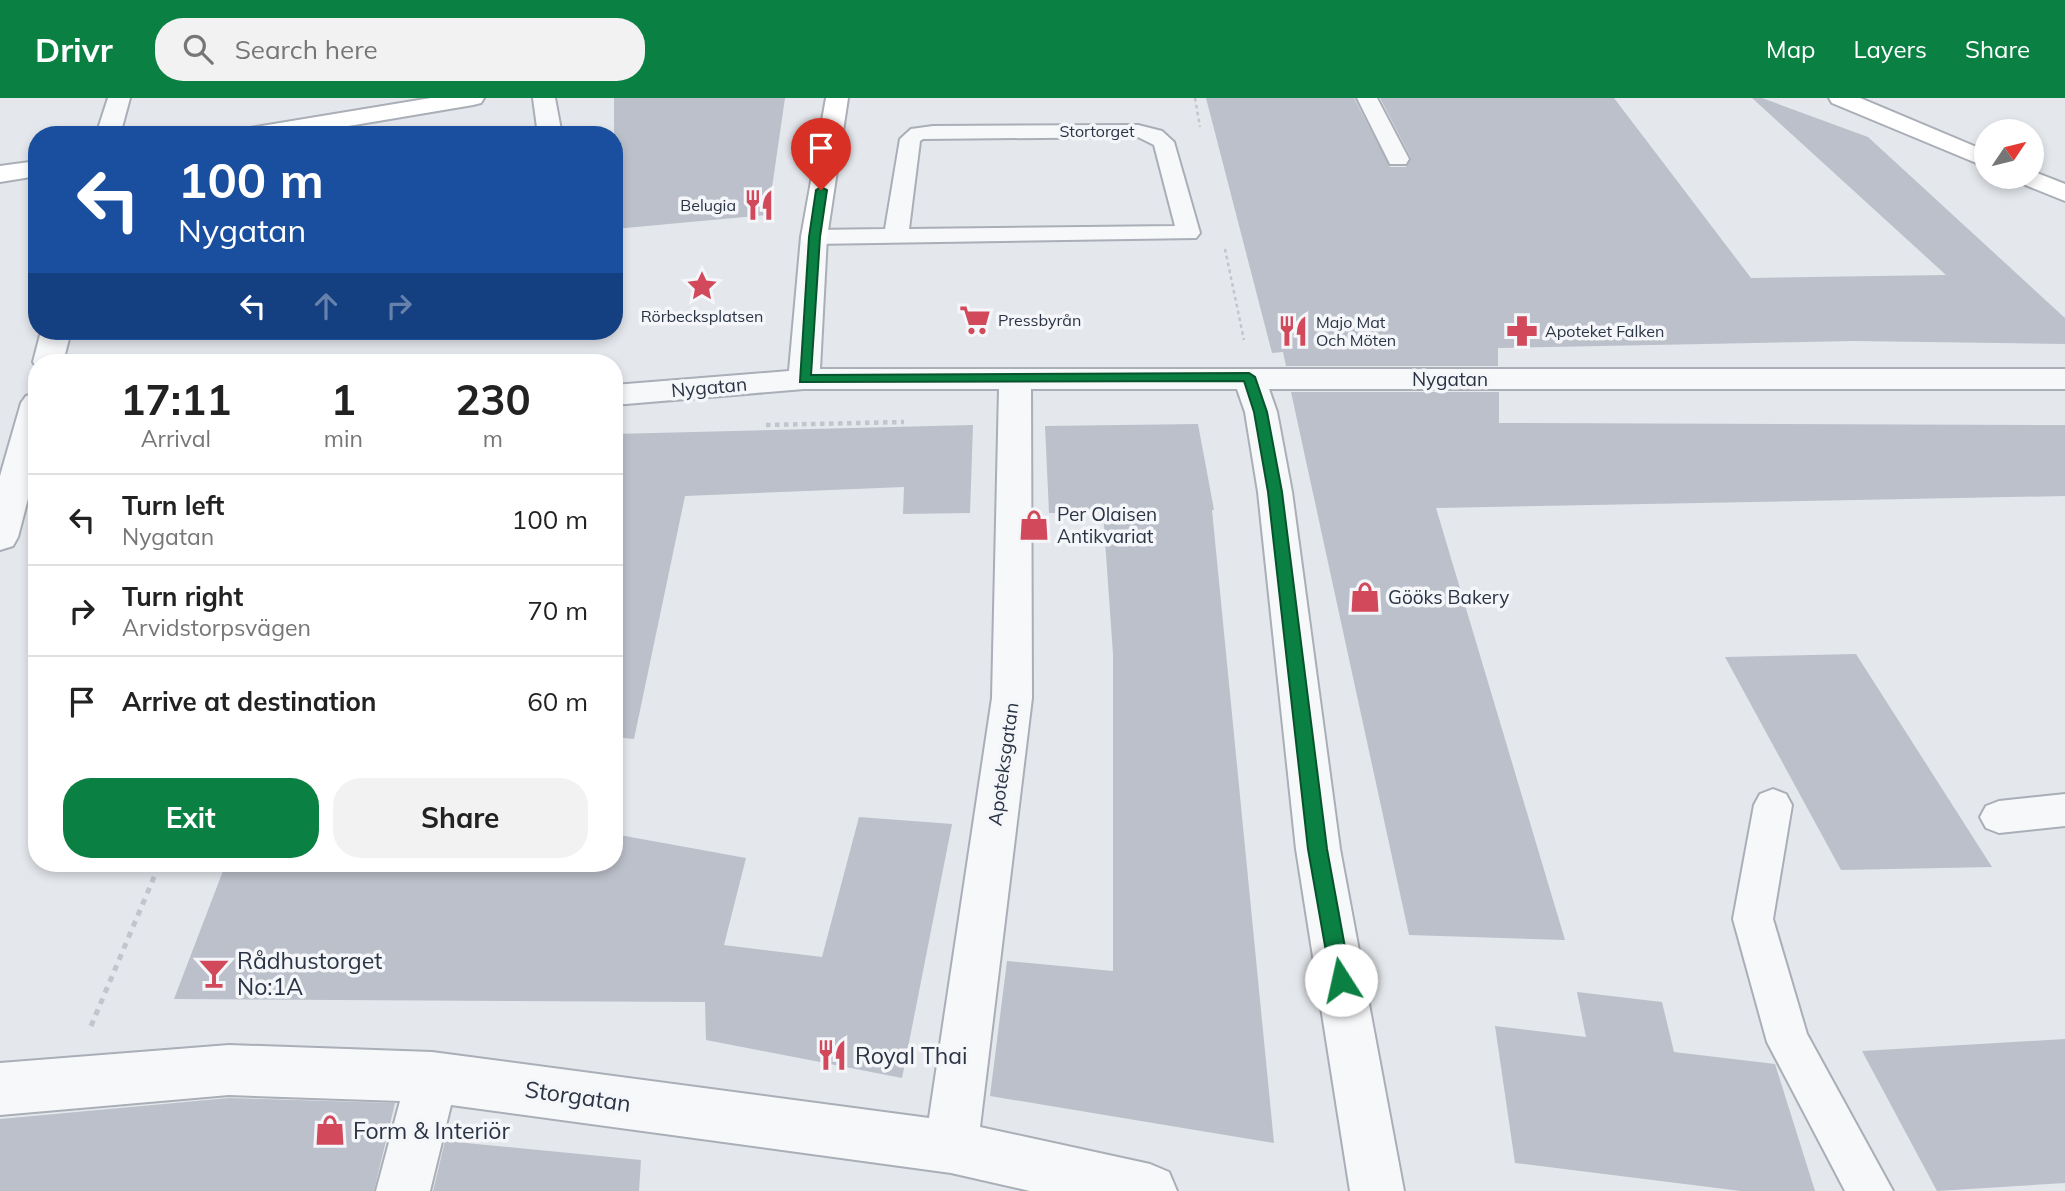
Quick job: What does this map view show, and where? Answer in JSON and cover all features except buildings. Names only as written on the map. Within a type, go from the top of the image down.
[{"type":"main road","points":[[304,126],[473,98]]},
{"type":"main road","points":[[814,237],[837,98]]},
{"type":"main road","points":[[1840,98],[1974,155]]},
{"type":"main road","points":[[0,174],[28,169]]},
{"type":"main road","points":[[2044,184],[2064,192]]},
{"type":"street","points":[[110,126],[118,98]]},
{"type":"street","points":[[544,98],[549,126]]},
{"type":"street","points":[[814,237],[819,379]]},
{"type":"street","points":[[1249,377],[1261,412],[1275,492],[1318,849],[1377,1191]]},
{"type":"street","name":"Nygatan","points":[[623,395],[819,379],[2065,379]]},
{"type":"street","name":"Apoteksgatan","points":[[951,1147],[1012,698],[1015,379]]},
{"type":"street","points":[[0,537],[16,492],[28,441]]},
{"type":"street","name":"Storgatan","points":[[0,1089],[229,1070],[432,1077],[951,1147],[1150,1191]]},
{"type":"street","points":[[402,1191],[432,1077]]},
{"type":"lane","points":[[1367,98],[1398,159]]},
{"type":"lane","name":"Stortorget","points":[[814,237],[1188,233],[1164,142],[1155,135],[1138,131],[933,132],[918,133],[910,139],[896,236]]},
{"type":"lane","points":[[1773,805],[1753,919],[1788,1042],[1870,1191]]},
{"type":"lane","points":[[1999,817],[2065,810]]},
{"type":"path","points":[[66,1083],[156,872]]},
{"type":"place","name":"Belugia","points":[[759,205]]},
{"type":"place","name":"Rörbecksplatsen","points":[[702,286]]},
{"type":"place","name":"Pressbyrån","points":[[975,320]]},
{"type":"place","name":"Majo Mat Och Möten","points":[[1293,331]]},
{"type":"place","name":"Apoteket Falken","points":[[1522,331]]},
{"type":"place","name":"Per Olaisen Antikvariat","points":[[1034,525]]},
{"type":"place","name":"Gööks Bakery","points":[[1365,597]]},
{"type":"place","name":"Rådhustorget No:1A","points":[[214,973]]},
{"type":"place","name":"Royal Thai","points":[[832,1055]]},
{"type":"place","name":"Form & Interiör","points":[[330,1130]]},
{"type":"route","points":[[821,190],[814,237],[804,379],[1249,377],[1261,412],[1275,492],[1318,849],[1341,980]]}]
